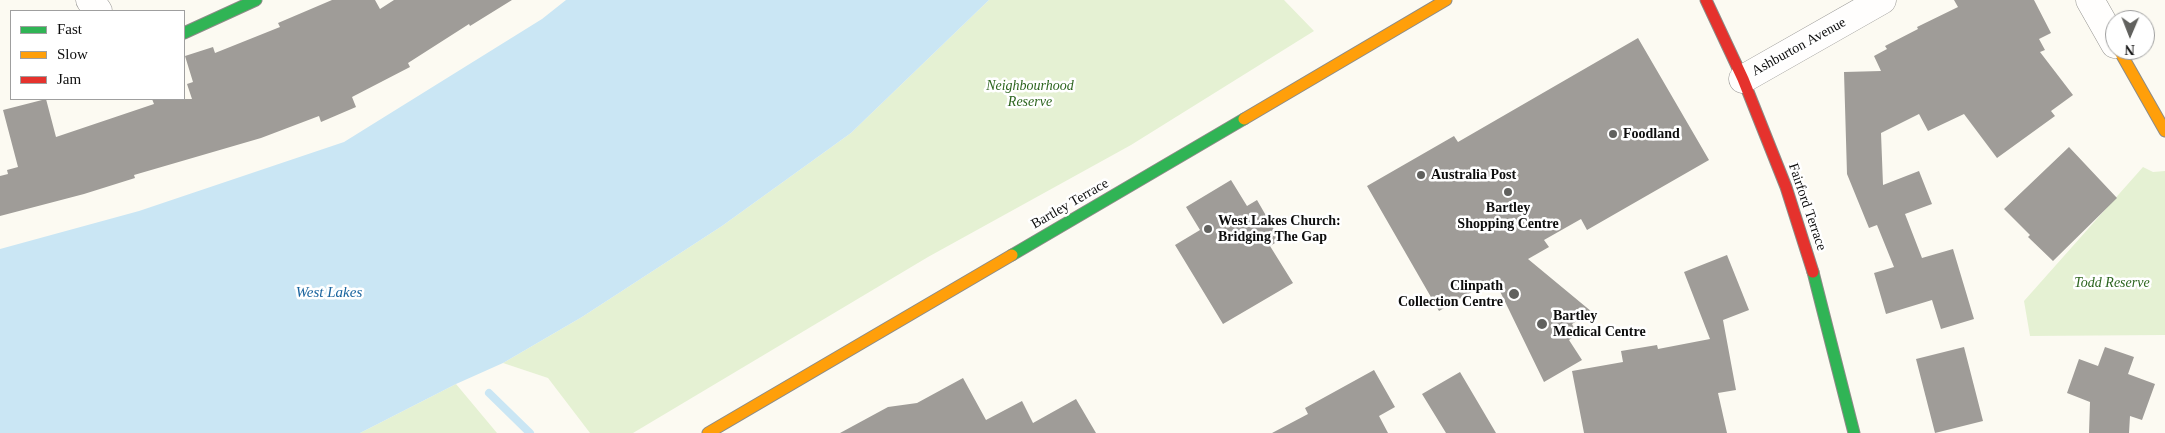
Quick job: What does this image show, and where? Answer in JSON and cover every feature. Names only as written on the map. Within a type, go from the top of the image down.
[{"type":"street","points":[[185,33],[256,0]]},
{"type":"street","name":"Bartley Terrace","points":[[708,433],[1446,0]]},
{"type":"street","name":"Fairford Terrace","points":[[1706,0],[1743,79],[1786,187],[1812,270],[1854,433]]},
{"type":"street","name":"Ashburton Avenue","points":[[1743,79],[1882,0]]},
{"type":"street","points":[[2090,0],[2105,26]]},
{"type":"street","points":[[2125,60],[2165,131]]},
{"type":"green space","name":"Neighbourhood Reserve","points":[[989,0],[1284,0],[1314,31],[1131,145],[928,257],[633,433],[590,433],[548,378],[503,363],[582,317],[722,226],[851,133]]},
{"type":"green space","name":"Todd Reserve","points":[[2143,167],[2153,172],[2165,171],[2165,335],[2030,336],[2024,301]]},
{"type":"green space","points":[[456,384],[497,433],[360,433]]},
{"type":"water","name":"West Lakes","points":[[566,0],[989,0],[851,133],[722,226],[582,317],[503,363],[456,384],[360,433],[0,433],[0,249],[139,211],[344,142],[542,19]]},
{"type":"building","points":[[332,0],[375,0],[380,9],[394,0],[512,0],[470,26],[469,24],[408,63],[410,67],[352,97],[356,107],[321,122],[319,116],[261,138],[134,175],[135,178],[84,194],[0,216],[0,176],[8,174],[7,170],[18,167],[3,110],[46,100],[56,137],[154,104],[152,100],[192,99],[187,84],[193,82],[185,56],[213,47],[215,53],[280,27],[278,23]]},
{"type":"building","points":[[1954,0],[2034,0],[2051,33],[2039,39],[2045,50],[2040,52],[2073,95],[2051,111],[2055,116],[1997,158],[1964,114],[1928,131],[1919,114],[1881,133],[1883,185],[1919,171],[1932,204],[1905,214],[1922,258],[1953,249],[1974,319],[1941,329],[1932,300],[1886,314],[1874,273],[1894,267],[1877,225],[1869,228],[1847,174],[1844,72],[1881,71],[1874,56],[1887,49],[1885,46],[1918,29],[1917,27],[1958,7]]},
{"type":"building","points":[[1638,38],[1709,160],[1587,230],[1581,219],[1544,240],[1549,247],[1528,259],[1592,312],[1572,324],[1577,334],[1569,340],[1582,360],[1544,382],[1494,279],[1439,311],[1367,186],[1454,136],[1458,142]]},
{"type":"building","points":[[2069,147],[2117,198],[2053,261],[2028,237],[2030,235],[2004,209]]},
{"type":"building","points":[[1231,180],[1247,206],[1257,200],[1280,240],[1270,246],[1293,283],[1223,324],[1175,245],[1200,230],[1186,207]]},
{"type":"building","points":[[1727,255],[1749,310],[1723,320],[1736,390],[1718,393],[1727,433],[1584,433],[1572,371],[1623,362],[1621,351],[1657,345],[1658,349],[1710,339],[1684,272]]},
{"type":"building","points":[[1964,347],[1983,421],[1935,433],[1916,359]]},
{"type":"building","points":[[2105,347],[2134,357],[2128,374],[2155,384],[2142,420],[2130,416],[2129,433],[2089,433],[2090,402],[2067,393],[2079,359],[2098,366]]},
{"type":"building","points":[[1374,370],[1395,407],[1379,416],[1388,433],[1272,433],[1308,414],[1305,408]]},
{"type":"building","points":[[1460,372],[1496,433],[1446,433],[1422,394]]},
{"type":"building","points":[[963,378],[986,420],[1022,401],[1033,423],[1076,399],[1096,433],[840,433],[888,407],[917,403]]},
{"type":"waterway","points":[[489,393],[530,433]]},
{"type":"traffic: fast","points":[[185,33],[256,0]]},
{"type":"traffic: fast","points":[[1012,255],[1244,119]]},
{"type":"traffic: fast","points":[[1813,272],[1854,433]]},
{"type":"traffic: slow","points":[[1244,119],[1446,0]]},
{"type":"traffic: slow","points":[[2125,60],[2165,131]]},
{"type":"traffic: slow","points":[[708,433],[1012,255]]},
{"type":"traffic: jam","points":[[1706,0],[1743,79],[1786,187],[1813,272]]},
{"type":"place","name":"Foodland","points":[[1613,134]]},
{"type":"place","name":"Australia Post","points":[[1421,175]]},
{"type":"place","name":"Bartley Shopping Centre","points":[[1508,192]]},
{"type":"place","name":"West Lakes Church: Bridging The Gap","points":[[1208,229]]},
{"type":"place","name":"Clinpath Collection Centre","points":[[1514,294]]},
{"type":"place","name":"Bartley Medical Centre","points":[[1542,324]]}]
